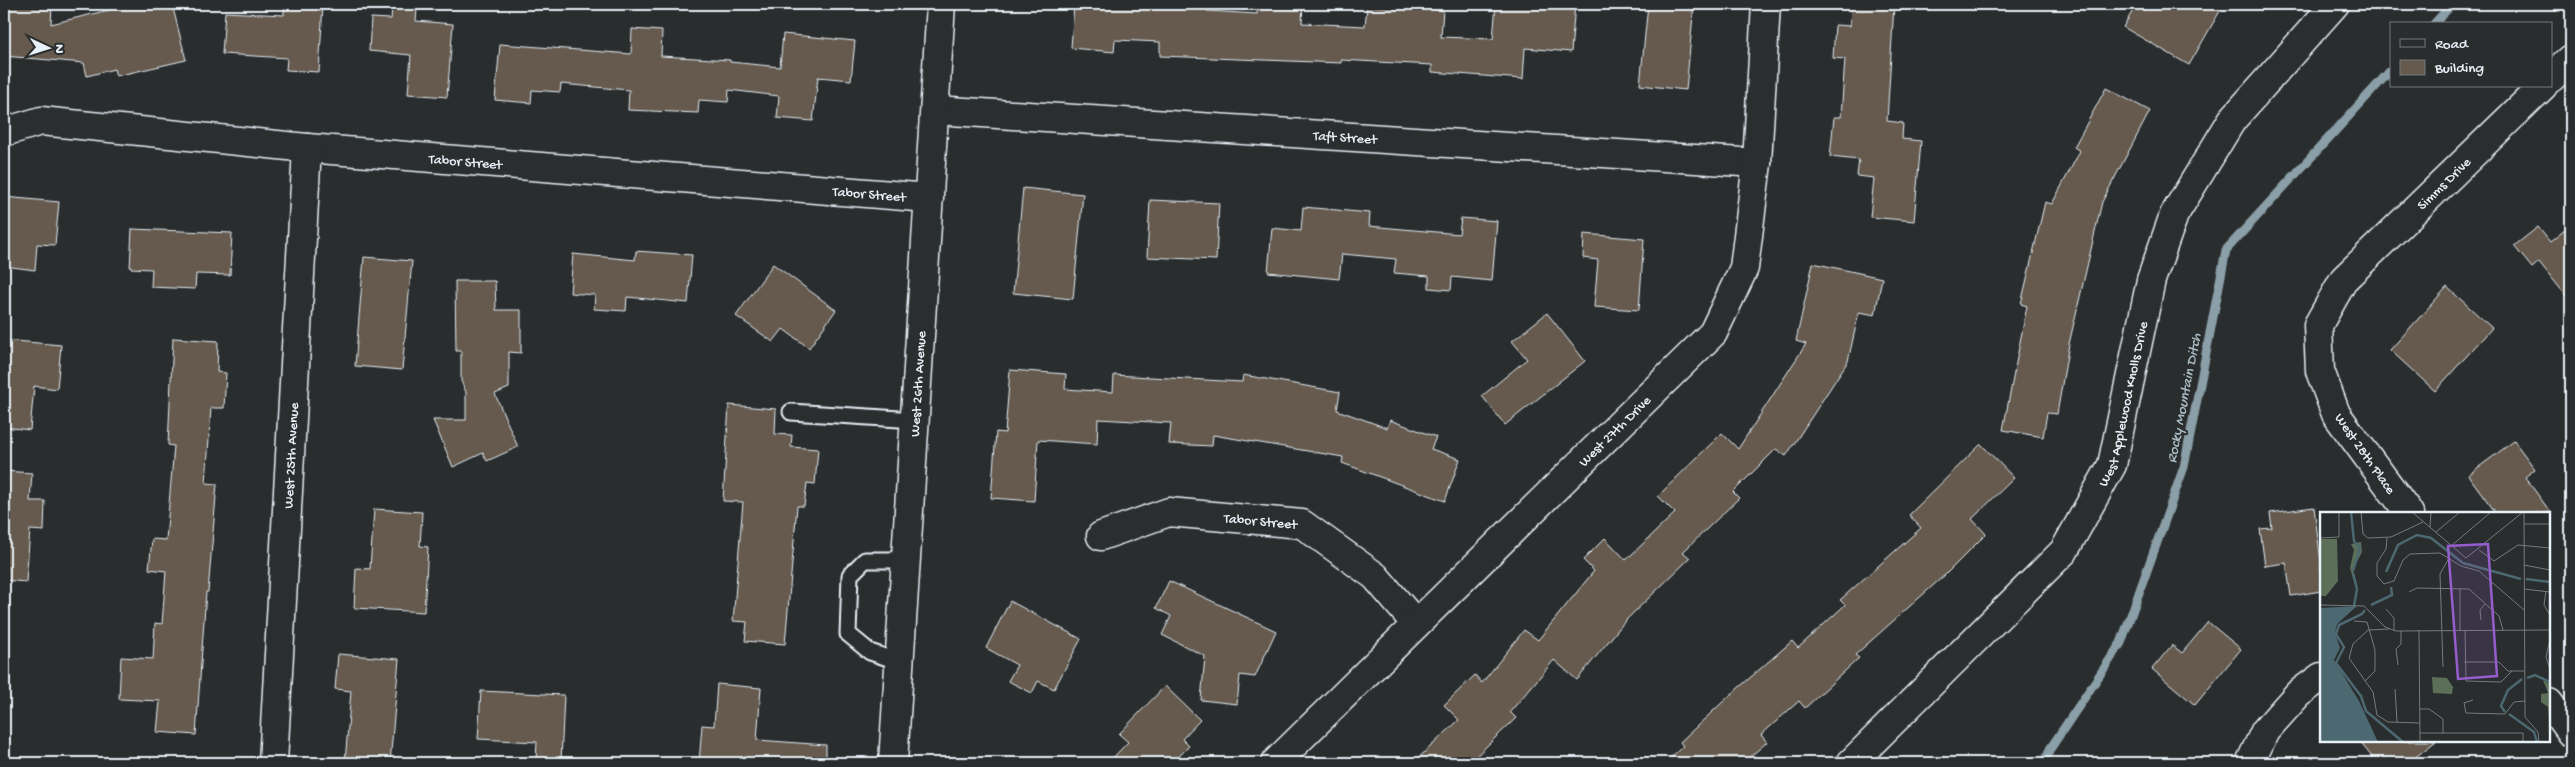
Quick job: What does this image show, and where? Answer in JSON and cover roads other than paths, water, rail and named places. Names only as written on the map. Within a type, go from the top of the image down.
[{"type":"street","name":"West 26th Avenue","points":[[893,763],[941,4]]},
{"type":"street","name":"West 27th Drive","points":[[1275,763],[1713,333],[1744,268],[1757,163],[1766,4]]},
{"type":"street","name":"West Applewood Knolls Drive","points":[[1851,763],[2064,550],[2112,465],[2151,280],[2174,215],[2232,120],[2335,4]]},
{"type":"street","points":[[2552,77],[2571,59]]},
{"type":"street","name":"Simms Drive","points":[[2344,279],[2541,88]]},
{"type":"street","name":"Taft Street","points":[[935,110],[1757,163]]},
{"type":"street","name":"Tabor Street","points":[[4,132],[41,121],[307,148],[929,198]]},
{"type":"street","name":"West 25th Avenue","points":[[274,763],[307,148]]},
{"type":"street","name":"West 28th Place","points":[[2344,279],[2318,325],[2320,371],[2336,414],[2408,512]]},
{"type":"street","name":"Tabor Street","points":[[1101,536],[1169,512],[1302,524],[1375,576],[1416,624]]},
{"type":"street","points":[[2250,763],[2265,731],[2298,694],[2320,678]]},
{"type":"street","points":[[2550,704],[2571,733]]},
{"type":"lane","points":[[791,412],[915,420]]},
{"type":"lane","points":[[900,662],[870,652],[848,634],[850,575],[865,560],[906,560]]},
{"type":"waterway","name":"Rocky Mountain Ditch","points":[[2436,22],[2452,4]]},
{"type":"waterway","name":"Rocky Mountain Ditch","points":[[2045,763],[2050,749],[2121,643],[2184,467],[2226,250],[2390,71]]}]
